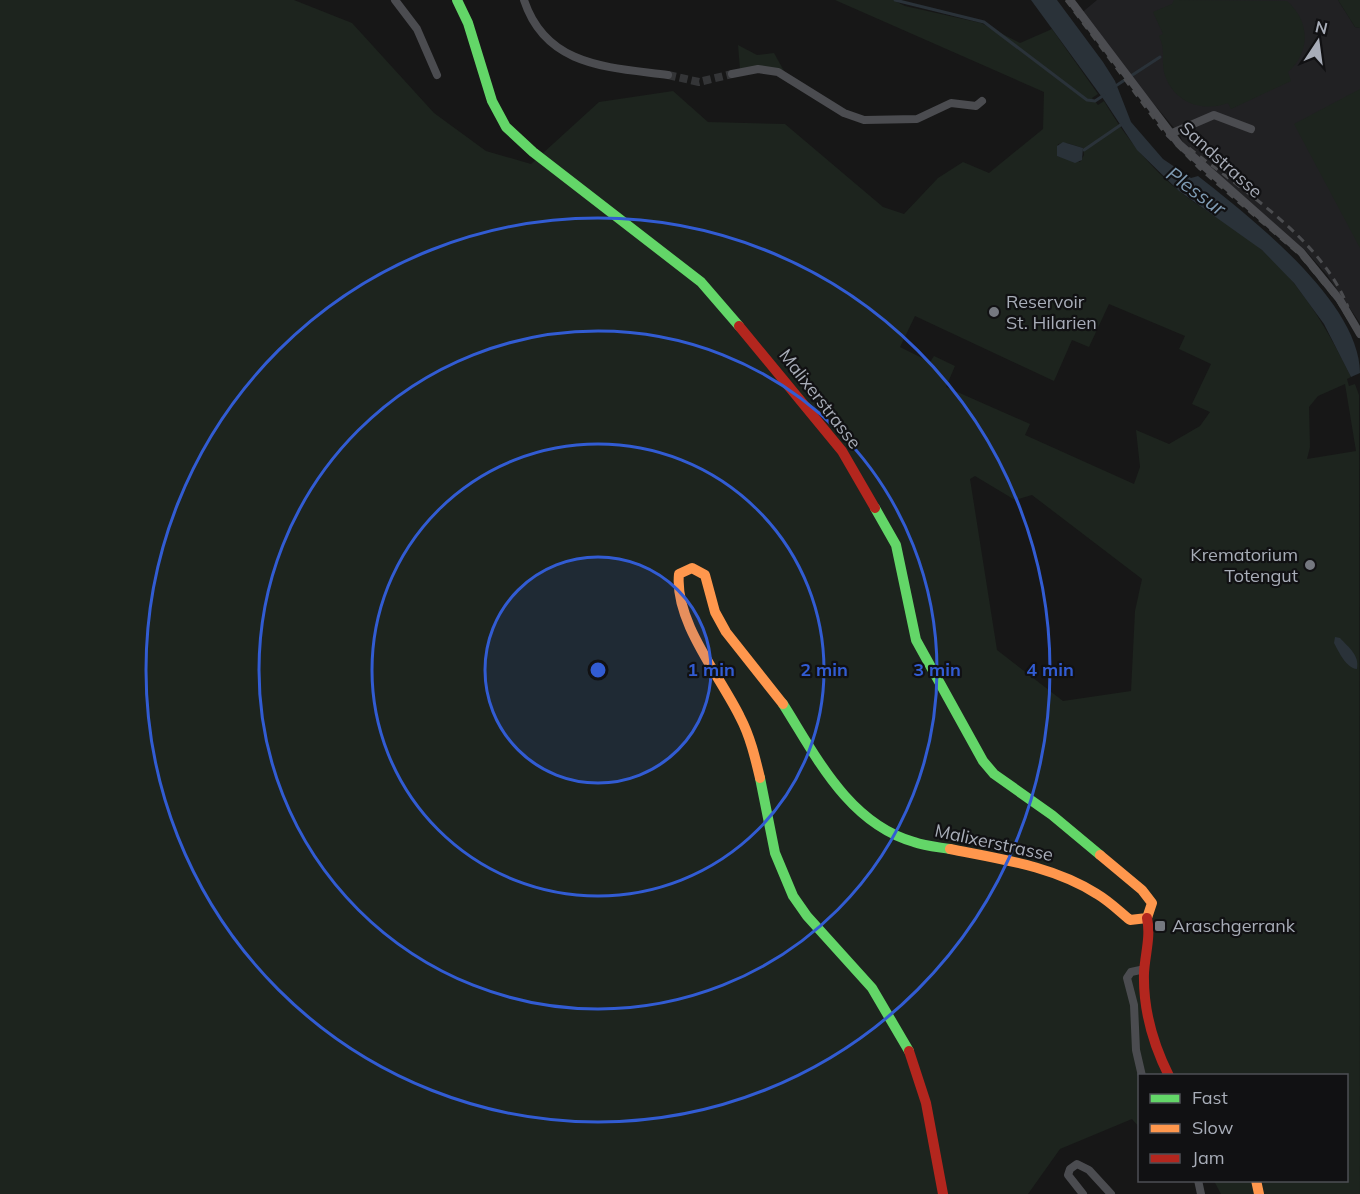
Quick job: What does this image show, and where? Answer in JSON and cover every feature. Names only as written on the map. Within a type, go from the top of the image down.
[{"type":"main road","name":"Malixerstrasse","points":[[457,0],[468,23],[492,101],[506,127],[533,152],[701,282],[836,442],[892,537],[901,561],[916,640],[983,761],[994,774],[1052,815],[1146,894],[1152,907],[1147,918],[1130,920],[1092,890],[1054,872],[1018,862],[924,845],[901,838],[872,821],[855,808],[834,784],[775,692],[726,632],[715,612],[705,575],[693,568],[685,569],[679,574],[678,592],[696,636],[745,728],[776,857],[788,887],[808,918],[870,985],[896,1026],[914,1062],[943,1194]]},
{"type":"main road","points":[[1147,918],[1151,934],[1144,969],[1149,1019],[1168,1074]]},
{"type":"street","points":[[395,0],[417,29],[437,75]]},
{"type":"street","points":[[524,0],[541,33],[565,53],[585,62],[668,75]]},
{"type":"street","name":"Sandstrasse","points":[[1070,0],[1170,134],[1200,165],[1301,252],[1340,300],[1360,334]]},
{"type":"street","points":[[732,74],[758,69],[778,72],[844,113],[864,120],[910,120],[951,102],[976,106],[982,101]]},
{"type":"street","points":[[1170,134],[1214,116],[1251,129]]},
{"type":"street","points":[[1142,1074],[1136,1050],[1134,1005],[1127,978],[1131,972],[1144,969]]},
{"type":"street","points":[[1083,1194],[1068,1175],[1071,1167],[1077,1164],[1089,1170],[1111,1194]]},
{"type":"shaded area","points":[[0,0],[294,0],[352,23],[434,113],[486,151],[531,164],[599,102],[673,91],[708,122],[785,124],[883,207],[904,214],[938,178],[963,162],[989,173],[1043,129],[1044,92],[835,0],[893,0],[905,6],[981,23],[1020,43],[1052,29],[1098,94],[1092,98],[1098,105],[1104,101],[1122,129],[1153,167],[1191,200],[1262,250],[1290,278],[1313,309],[1333,342],[1351,377],[1347,379],[1349,386],[1355,384],[1359,395],[1360,1194],[1221,1194],[1215,1182],[1348,1182],[1348,1074],[1138,1074],[1138,1126],[1132,1119],[1060,1149],[1028,1194],[0,1194]],"holes":[[[1067,143],[1083,148],[1084,155],[1080,162],[1057,156],[1058,144]],[[1109,304],[1185,336],[1179,349],[1211,364],[1192,404],[1210,412],[1200,426],[1169,444],[1136,430],[1140,467],[1134,484],[1025,435],[1030,424],[946,387],[955,366],[934,356],[930,362],[900,347],[915,316],[1054,381],[1072,340],[1089,347]],[[1345,384],[1356,451],[1307,459],[1310,447],[1309,407],[1318,396]],[[975,476],[1015,500],[1032,495],[1142,579],[1135,611],[1131,691],[1063,701],[997,650],[970,479]]]},
{"type":"shaded area","points":[[1097,0],[1338,0],[1355,27],[1360,28],[1360,323],[1327,275],[1305,250],[1184,146],[1180,135],[1079,15]]},
{"type":"shaded area","points":[[1174,0],[1287,1],[1300,18],[1305,36],[1301,55],[1288,72],[1291,81],[1231,109],[1228,103],[1208,107],[1189,103],[1181,98],[1168,82],[1164,72],[1159,36],[1163,34],[1153,12],[1172,4]]},
{"type":"shaded area","points":[[1338,0],[1360,0],[1360,28],[1355,27]]},
{"type":"shaded area","points":[[738,45],[757,55],[774,53],[784,71],[740,69]]},
{"type":"shaded area","points":[[1360,89],[1360,248],[1294,124]]},
{"type":"water","name":"Plessur","points":[[1031,0],[1057,0],[1115,81],[1131,122],[1163,159],[1191,178],[1198,176],[1245,214],[1298,263],[1322,290],[1342,318],[1355,346],[1360,373],[1351,377],[1324,324],[1294,283],[1262,250],[1179,191],[1137,150],[1104,100]]},
{"type":"water","points":[[1063,142],[1083,148],[1082,160],[1075,163],[1057,156],[1057,146]]},
{"type":"water","points":[[1335,637],[1340,638],[1353,652],[1357,660],[1357,669],[1349,666],[1343,659],[1334,643]]},
{"type":"waterway","points":[[895,0],[984,22],[1087,100],[1095,101],[1104,95]]},
{"type":"waterway","points":[[1114,87],[1160,57]]},
{"type":"waterway","points":[[1084,150],[1122,124]]},
{"type":"tunnel","points":[[668,75],[699,82],[732,74]]},
{"type":"railway","points":[[1066,0],[1164,132],[1199,168],[1299,254],[1337,300],[1360,337]]},
{"type":"railway","points":[[1189,148],[1257,200],[1301,239],[1336,282],[1348,307]]},
{"type":"traffic: fast","points":[[457,0],[468,23],[492,101],[506,127],[533,152],[701,282],[739,326]]},
{"type":"traffic: fast","points":[[875,508],[896,545],[916,640],[983,761],[994,774],[1052,815],[1100,855]]},
{"type":"traffic: fast","points":[[783,704],[836,785],[870,820],[891,833],[914,842],[950,849]]},
{"type":"traffic: fast","points":[[760,778],[775,853],[793,896],[807,916],[872,988],[909,1051]]},
{"type":"traffic: slow","points":[[760,778],[744,724],[691,629],[679,592],[679,574],[692,568],[705,575],[715,612],[726,632],[783,704]]},
{"type":"traffic: slow","points":[[950,849],[1044,870],[1080,884],[1110,903],[1130,920],[1147,918],[1152,903],[1142,890],[1100,855]]},
{"type":"traffic: slow","points":[[1256,1182],[1259,1194]]},
{"type":"traffic: jam","points":[[739,326],[842,451],[875,508]]},
{"type":"traffic: jam","points":[[1147,918],[1145,1000],[1154,1039],[1168,1074]]},
{"type":"traffic: jam","points":[[909,1051],[926,1103],[943,1194]]},
{"type":"place","name":"Reservoir St. Hilarien","points":[[994,312]]},
{"type":"place","name":"Krematorium Totengut","points":[[1310,565]]},
{"type":"place","name":"Araschgerrank","points":[[1160,926]]}]
